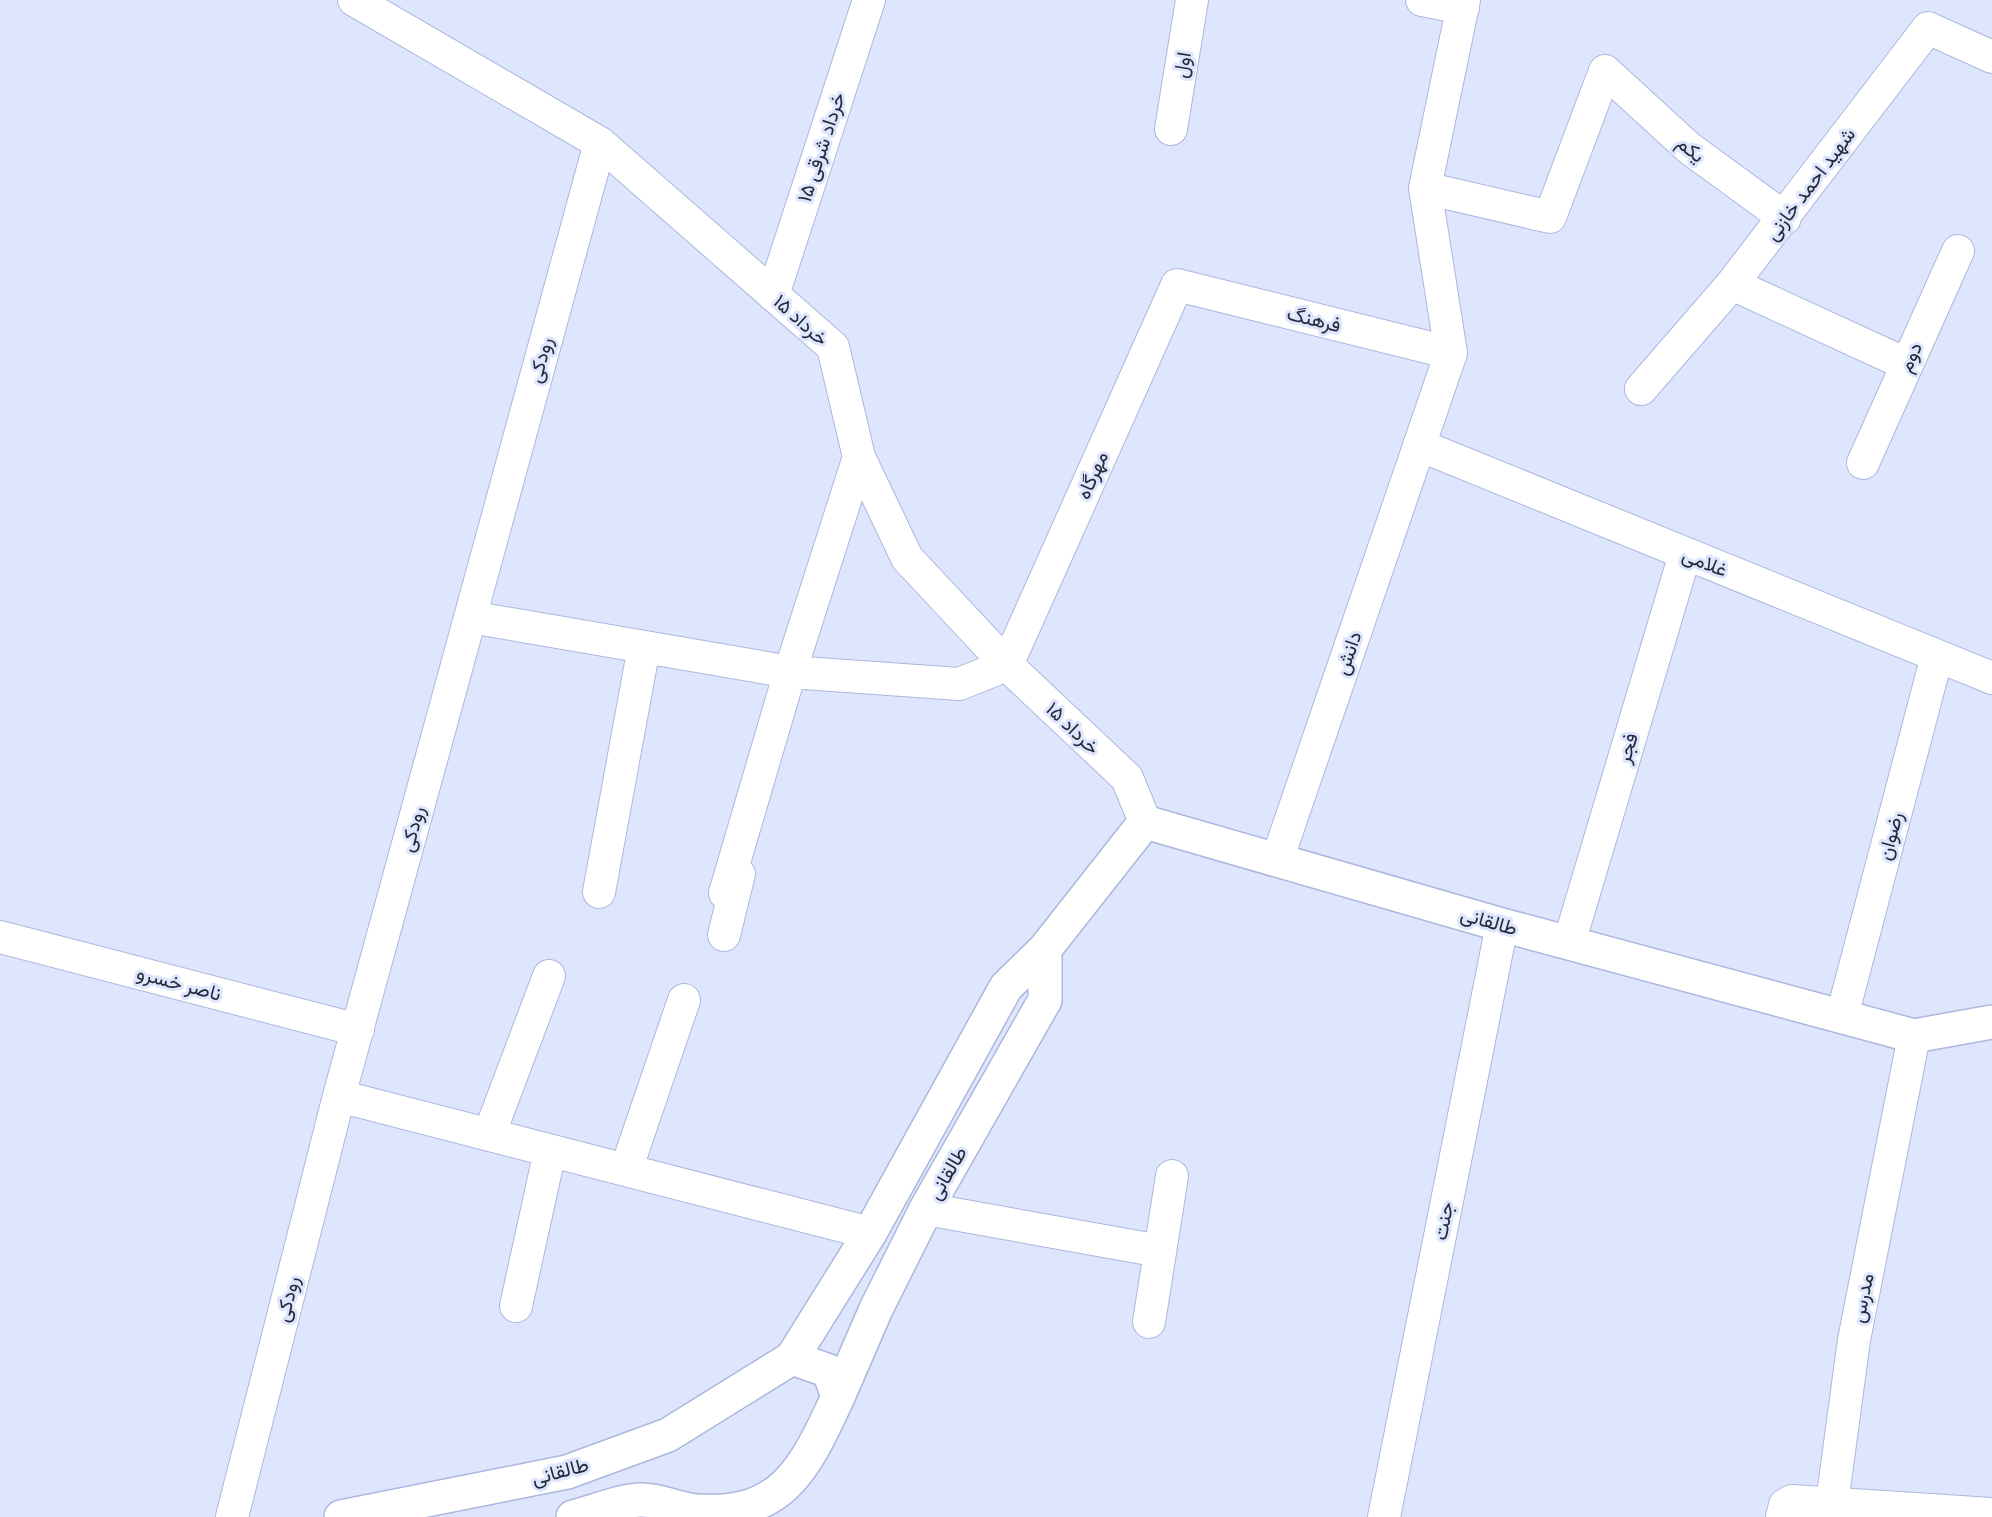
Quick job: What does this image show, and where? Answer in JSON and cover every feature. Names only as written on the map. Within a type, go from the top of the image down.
[{"type":"street","name":"۱۵ خرداد","points":[[354,0],[600,143],[832,347],[859,457],[907,558],[1007,665],[1126,778],[1144,822]]},
{"type":"street","name":"۱۵ خرداد شرقی","points":[[772,295],[869,0]]},
{"type":"street","name":"اول","points":[[1171,129],[1192,0]]},
{"type":"street","points":[[1422,0],[1464,4],[1425,188],[1451,353]]},
{"type":"street","name":"شهید احمد خازنی","points":[[1641,389],[1732,284],[1785,218],[1928,28],[1992,57]]},
{"type":"street","name":"یکم","points":[[1425,188],[1550,217],[1605,71],[1689,148],[1785,218]]},
{"type":"street","name":"رودکی","points":[[232,1517],[339,1096],[600,143]]},
{"type":"street","name":"دوم","points":[[1863,463],[1958,251]]},
{"type":"street","points":[[1732,284],[1906,364]]},
{"type":"street","name":"فرهنگ","points":[[1177,285],[1451,353]]},
{"type":"street","name":"مهرگاه","points":[[1007,665],[1177,285]]},
{"type":"street","name":"دانش","points":[[1277,860],[1451,353]]},
{"type":"street","name":"غلامی","points":[[1419,445],[1992,678]]},
{"type":"street","points":[[725,893],[790,672],[859,457]]},
{"type":"street","name":"فجر","points":[[1569,943],[1685,554]]},
{"type":"street","points":[[470,617],[790,672],[959,684],[1007,665]]},
{"type":"street","points":[[598,892],[644,647]]},
{"type":"street","name":"رضوان","points":[[1842,1016],[1937,656]]},
{"type":"street","points":[[724,935],[790,672]]},
{"type":"street","name":"طالقانی","points":[[341,1517],[567,1472],[668,1435],[792,1358],[870,1233],[1006,987],[1045,950],[1144,822],[1502,925],[1914,1036],[1992,1022]]},
{"type":"street","name":"جنت","points":[[1384,1517],[1502,925]]},
{"type":"street","name":"ناصر خسرو","points":[[0,937],[357,1030]]},
{"type":"street","name":"طالقانی","points":[[573,1517],[640,1500],[700,1514],[788,1504],[876,1309],[926,1209],[1045,1000],[1045,950]]},
{"type":"street","points":[[489,1135],[549,976]]},
{"type":"street","points":[[626,1170],[684,1000]]},
{"type":"street","name":"مدرس","points":[[1832,1503],[1854,1340],[1914,1036]]},
{"type":"street","points":[[339,1096],[870,1233]]},
{"type":"street","points":[[516,1306],[550,1151]]},
{"type":"street","points":[[1149,1322],[1172,1176]]},
{"type":"street","points":[[926,1209],[1160,1251]]},
{"type":"street","points":[[792,1358],[828,1371],[838,1397]]},
{"type":"street","points":[[1782,1517],[1785,1505],[1792,1501],[1832,1503],[1913,1513],[1992,1514]]}]
